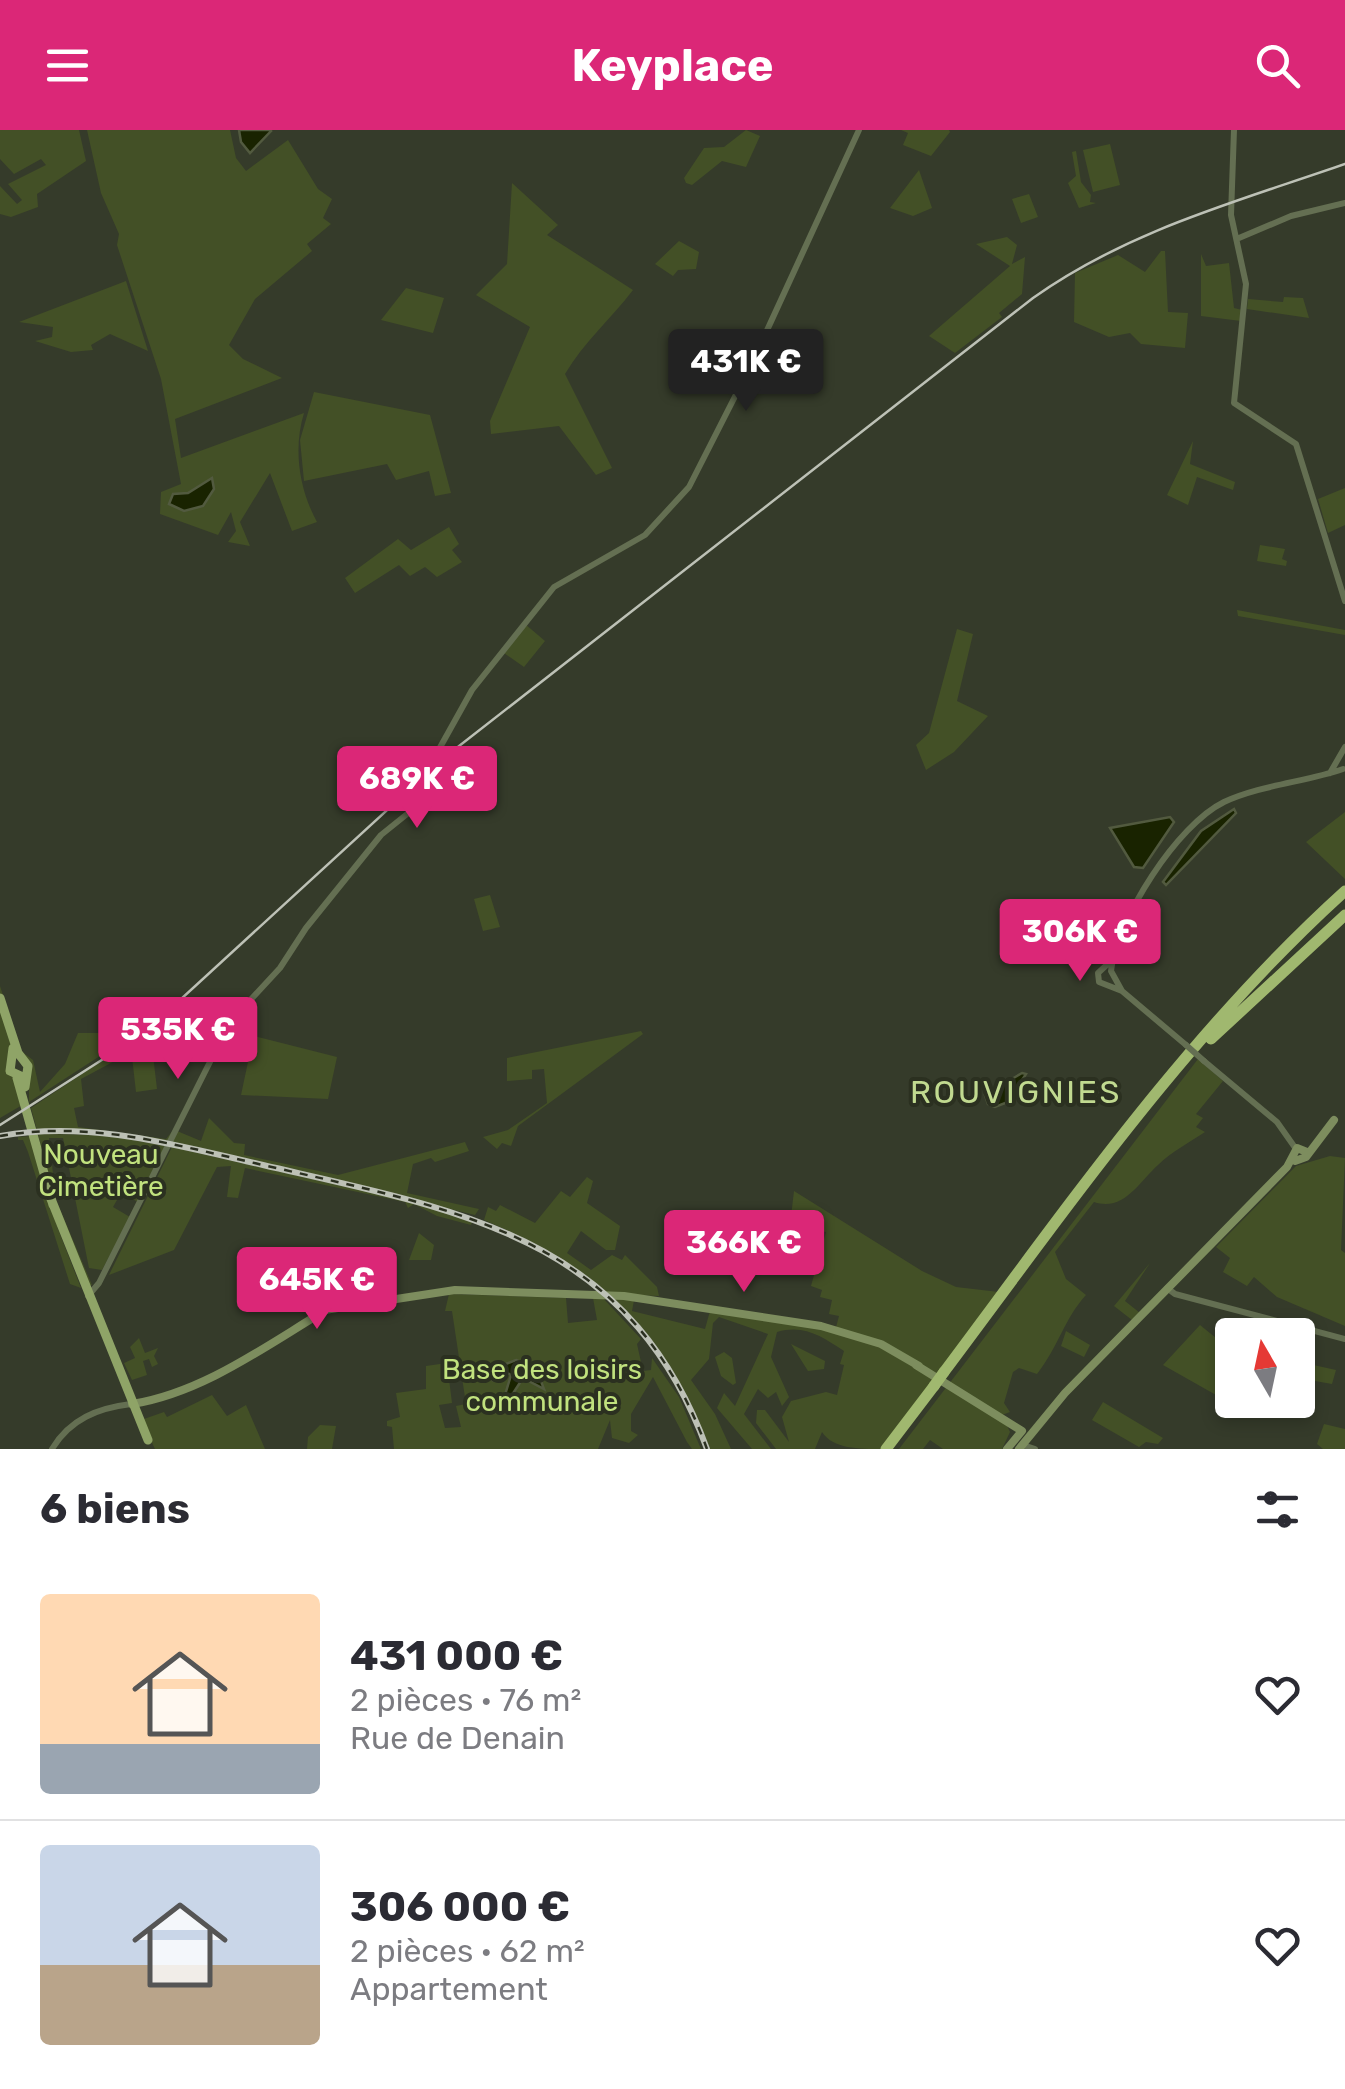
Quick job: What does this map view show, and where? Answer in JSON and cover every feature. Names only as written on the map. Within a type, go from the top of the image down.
[{"type":"highway","points":[[948,1374],[1187,1056],[1267,966],[1345,891]]},
{"type":"highway","points":[[886,1449],[1211,1039],[1345,901]]},
{"type":"highway","points":[[1211,1039],[1345,915]]},
{"type":"highway","points":[[894,1449],[937,1387]]},
{"type":"main road","points":[[0,998],[17,1061],[10,1072],[21,1077]]},
{"type":"main road","points":[[17,1061],[29,1068],[21,1077]]},
{"type":"main road","points":[[21,1077],[52,1199],[150,1444]]},
{"type":"main road","points":[[1007,1448],[1040,1421],[1345,1109]]},
{"type":"main road","points":[[135,1405],[258,1352],[321,1311],[338,1306],[472,1291],[619,1296],[844,1332],[883,1345],[1005,1420],[1023,1438]]},
{"type":"street","points":[[90,1291],[233,1018],[282,965],[307,926],[384,832],[422,802],[439,772],[447,734],[475,684],[557,584],[652,530],[686,491],[752,363],[860,130]]},
{"type":"street","points":[[1234,130],[1230,209],[1246,286],[1234,404],[1294,442],[1316,499],[1345,600]]},
{"type":"street","points":[[1239,238],[1292,216],[1345,203]]},
{"type":"street","points":[[1301,1151],[1276,1122],[1122,991],[1109,975],[1146,888],[1200,818],[1238,797],[1324,777],[1342,767],[1344,749]]},
{"type":"street","points":[[1169,1288],[1180,1295],[1345,1338]]},
{"type":"street","points":[[52,1449],[63,1432],[92,1412],[135,1405]]},
{"type":"street","points":[[1023,1438],[1035,1449]]},
{"type":"green space","points":[[0,130],[79,130],[86,161],[37,194],[38,207],[11,217],[0,214],[0,186],[17,204],[22,200],[8,184],[46,165],[41,159],[14,174],[0,159]]},
{"type":"green space","points":[[87,130],[230,130],[236,158],[246,171],[288,140],[318,189],[332,199],[323,218],[331,224],[307,244],[312,251],[255,299],[229,345],[243,359],[282,378],[175,419],[181,458],[304,413],[300,469],[317,522],[292,531],[270,473],[240,522],[250,546],[228,542],[236,531],[231,512],[218,535],[160,514],[161,492],[181,484],[161,379],[117,245],[119,234],[101,193]]},
{"type":"green space","points":[[746,130],[760,136],[746,167],[722,161],[692,185],[686,183],[684,178],[704,148],[724,147]]},
{"type":"green space","points":[[901,130],[950,132],[931,156],[903,145],[908,133]]},
{"type":"green space","points":[[1110,144],[1120,185],[1093,192],[1083,150]]},
{"type":"green space","points":[[1076,151],[1081,182],[1091,195],[1090,202],[1096,203],[1079,208],[1068,183],[1076,176],[1072,152]]},
{"type":"green space","points":[[919,170],[932,208],[913,216],[890,208]]},
{"type":"green space","points":[[512,183],[558,225],[547,235],[633,290],[565,374],[612,468],[596,475],[559,426],[491,434],[490,421],[530,327],[476,295],[507,264]]},
{"type":"green space","points":[[1029,194],[1038,217],[1021,223],[1012,199]]},
{"type":"green space","points":[[1007,237],[1017,245],[1012,264],[1025,257],[1022,294],[999,313],[1002,317],[955,353],[929,336],[1010,266],[976,244]]},
{"type":"green space","points":[[679,241],[699,252],[696,269],[678,270],[673,276],[655,264]]},
{"type":"green space","points":[[1165,251],[1168,312],[1188,313],[1185,348],[1141,344],[1130,333],[1109,337],[1074,322],[1075,273],[1118,255],[1145,272]]},
{"type":"green space","points":[[1201,254],[1206,266],[1229,263],[1234,308],[1242,310],[1241,321],[1201,316]]},
{"type":"green space","points":[[126,281],[148,351],[110,334],[91,345],[93,350],[71,352],[35,341],[52,337],[53,327],[19,322]]},
{"type":"green space","points":[[406,288],[444,298],[433,333],[381,320]]},
{"type":"green space","points":[[1284,297],[1303,298],[1309,318],[1247,309],[1248,299],[1283,302]]},
{"type":"green space","points":[[314,392],[430,415],[451,493],[435,496],[429,471],[396,480],[387,464],[304,481],[300,440]]},
{"type":"green space","points":[[1193,441],[1190,464],[1235,482],[1233,490],[1197,477],[1188,505],[1167,495]]},
{"type":"green space","points":[[1345,488],[1345,525],[1328,533],[1318,499]]},
{"type":"green space","points":[[449,527],[459,544],[452,550],[462,562],[437,577],[425,567],[410,576],[399,565],[355,593],[345,578],[398,539],[411,550]]},
{"type":"green space","points":[[1260,545],[1285,549],[1282,559],[1287,561],[1286,566],[1257,561]]},
{"type":"green space","points":[[1237,610],[1345,630],[1345,635],[1238,616]]},
{"type":"green space","points":[[525,624],[545,641],[524,667],[501,651]]},
{"type":"green space","points":[[957,629],[973,634],[957,701],[988,716],[954,752],[926,770],[916,745],[929,733]]},
{"type":"green space","points":[[1345,812],[1345,879],[1306,842]]},
{"type":"green space","points":[[490,895],[500,927],[483,931],[474,899]]},
{"type":"green space","points":[[0,986],[21,1051],[33,1060],[40,1092],[65,1064],[78,1033],[122,1033],[138,1006],[145,1006],[140,1030],[29,1102],[29,1075],[18,1049],[6,1070],[16,1079],[24,1104],[0,1118]]},
{"type":"green space","points":[[160,1022],[160,1034],[147,1051],[139,1048],[81,1079],[84,1106],[74,1108],[78,1127],[166,1139],[174,1129],[167,1142],[112,1132],[37,1130],[31,1108]]},
{"type":"green space","points":[[641,1031],[643,1034],[518,1126],[511,1146],[502,1143],[497,1149],[483,1137],[508,1130],[547,1103],[544,1069],[532,1070],[532,1079],[507,1081],[507,1058]]},
{"type":"green space","points":[[254,1036],[337,1057],[328,1099],[241,1095],[248,1062],[236,1062],[236,1050],[251,1050]]},
{"type":"green space","points":[[153,1055],[157,1089],[136,1092],[132,1057]]},
{"type":"green space","points":[[1198,1059],[1223,1081],[1196,1114],[1203,1118],[1196,1127],[1205,1132],[1163,1160],[1122,1199],[1105,1204],[1094,1202],[1055,1252],[1066,1279],[1086,1295],[1037,1374],[1019,1368],[1013,1372],[1004,1403],[1010,1412],[1002,1415],[1010,1432],[1002,1449],[943,1449],[930,1440],[923,1449],[899,1449]]},
{"type":"green space","points":[[209,1118],[234,1143],[245,1144],[244,1155],[338,1175],[465,1142],[469,1151],[435,1162],[431,1158],[413,1164],[407,1193],[479,1209],[475,1215],[172,1143],[177,1131],[201,1141]]},
{"type":"green space","name":"Nouveau Cimetière","points":[[38,1134],[107,1135],[165,1146],[138,1202],[121,1193],[113,1207],[130,1217],[102,1270],[89,1268],[63,1138],[49,1138],[56,1200],[92,1285],[86,1286],[54,1200]]},
{"type":"green space","points":[[32,1136],[58,1229],[81,1288],[70,1284],[28,1152],[23,1140],[18,1140]]},
{"type":"green space","points":[[172,1147],[435,1207],[473,1219],[471,1225],[437,1216],[414,1204],[408,1208],[405,1202],[245,1168],[238,1198],[227,1197],[231,1166],[217,1167],[174,1250],[109,1275]]},
{"type":"green space","points":[[1330,1156],[1345,1158],[1341,1250],[1345,1253],[1345,1326],[1277,1297],[1254,1277],[1247,1286],[1223,1272],[1230,1258],[1216,1247],[1296,1166]]},
{"type":"green space","points":[[587,1177],[593,1181],[587,1203],[620,1226],[615,1250],[606,1250],[581,1231],[567,1253],[591,1270],[612,1255],[622,1260],[625,1255],[657,1287],[659,1296],[635,1295],[632,1311],[705,1329],[710,1311],[835,1331],[839,1316],[829,1314],[832,1300],[820,1297],[822,1290],[811,1286],[826,1232],[790,1225],[794,1191],[922,1271],[956,1287],[999,1292],[882,1449],[840,1445],[822,1432],[815,1449],[776,1449],[756,1423],[757,1410],[765,1410],[789,1442],[782,1417],[791,1401],[826,1392],[837,1395],[844,1365],[840,1364],[844,1351],[828,1341],[813,1333],[787,1330],[777,1332],[771,1357],[789,1397],[782,1406],[776,1392],[768,1398],[758,1389],[744,1414],[771,1449],[752,1449],[717,1408],[724,1393],[735,1406],[768,1334],[719,1317],[713,1323],[709,1359],[691,1380],[715,1414],[731,1449],[710,1449],[672,1374],[621,1311],[558,1259],[484,1220],[488,1207],[496,1211],[500,1205],[535,1223],[561,1191],[570,1197]]},
{"type":"green space","points":[[419,1233],[434,1245],[431,1260],[409,1260]]},
{"type":"green space","points":[[1150,1263],[1125,1301],[1140,1313],[1132,1320],[1114,1306]]},
{"type":"green space","name":"Base des loisirs communale","points":[[449,1294],[566,1298],[568,1323],[597,1320],[593,1298],[602,1297],[641,1339],[637,1344],[643,1371],[651,1370],[652,1358],[679,1397],[701,1449],[692,1449],[687,1442],[653,1377],[631,1414],[631,1431],[638,1435],[629,1443],[612,1438],[610,1420],[598,1449],[394,1449],[392,1427],[387,1426],[387,1421],[400,1417],[396,1393],[426,1389],[426,1366],[447,1363],[452,1403],[439,1405],[445,1428],[461,1427],[456,1406],[466,1404],[452,1311],[445,1311]]},
{"type":"green space","points":[[1200,1325],[1215,1337],[1215,1394],[1163,1365]]},
{"type":"green space","points":[[1066,1331],[1090,1345],[1084,1357],[1061,1346]]},
{"type":"green space","points":[[139,1338],[145,1353],[158,1348],[154,1356],[158,1364],[152,1367],[149,1359],[143,1361],[147,1375],[132,1380],[124,1363],[135,1358],[130,1347]]},
{"type":"green space","points":[[791,1344],[825,1361],[824,1369],[808,1371]]},
{"type":"green space","points":[[724,1352],[732,1358],[736,1383],[733,1385],[721,1376],[715,1357]]},
{"type":"green space","points":[[1315,1365],[1336,1370],[1332,1384],[1315,1381]]},
{"type":"green space","points":[[212,1395],[227,1416],[246,1405],[265,1449],[155,1449],[141,1420],[164,1412],[167,1417]]},
{"type":"green space","points":[[1103,1402],[1163,1438],[1158,1444],[1146,1442],[1139,1447],[1092,1420]]},
{"type":"green space","points":[[1324,1424],[1345,1429],[1345,1449],[1323,1449],[1317,1444]]},
{"type":"green space","points":[[320,1425],[336,1426],[332,1449],[307,1449],[308,1437]]},
{"type":"shaded area","points":[[239,130],[271,131],[250,153],[241,142]]},
{"type":"shaded area","points":[[212,478],[214,489],[203,506],[184,511],[169,504],[173,494],[188,493]]},
{"type":"shaded area","points":[[1234,809],[1236,813],[1166,885],[1163,882],[1201,831]]},
{"type":"shaded area","points":[[1170,817],[1174,822],[1143,868],[1134,867],[1110,828]]},
{"type":"shaded area","points":[[1026,1074],[1008,1102],[995,1107],[988,1104],[985,1095]]},
{"type":"shaded area","points":[[516,1360],[536,1368],[544,1389],[523,1378],[512,1395],[505,1395],[511,1375],[504,1371],[492,1381],[503,1365]]},
{"type":"tram line","points":[[0,1125],[144,1033],[445,757],[1033,298],[1069,274],[1145,236],[1345,164]]},
{"type":"railway","points":[[0,1136],[67,1131],[165,1143],[404,1198],[469,1218],[529,1244],[584,1277],[632,1321],[674,1377],[707,1449]]},
{"type":"district","name":"ROUVIGNIES","points":[[1016,1092]]}]
